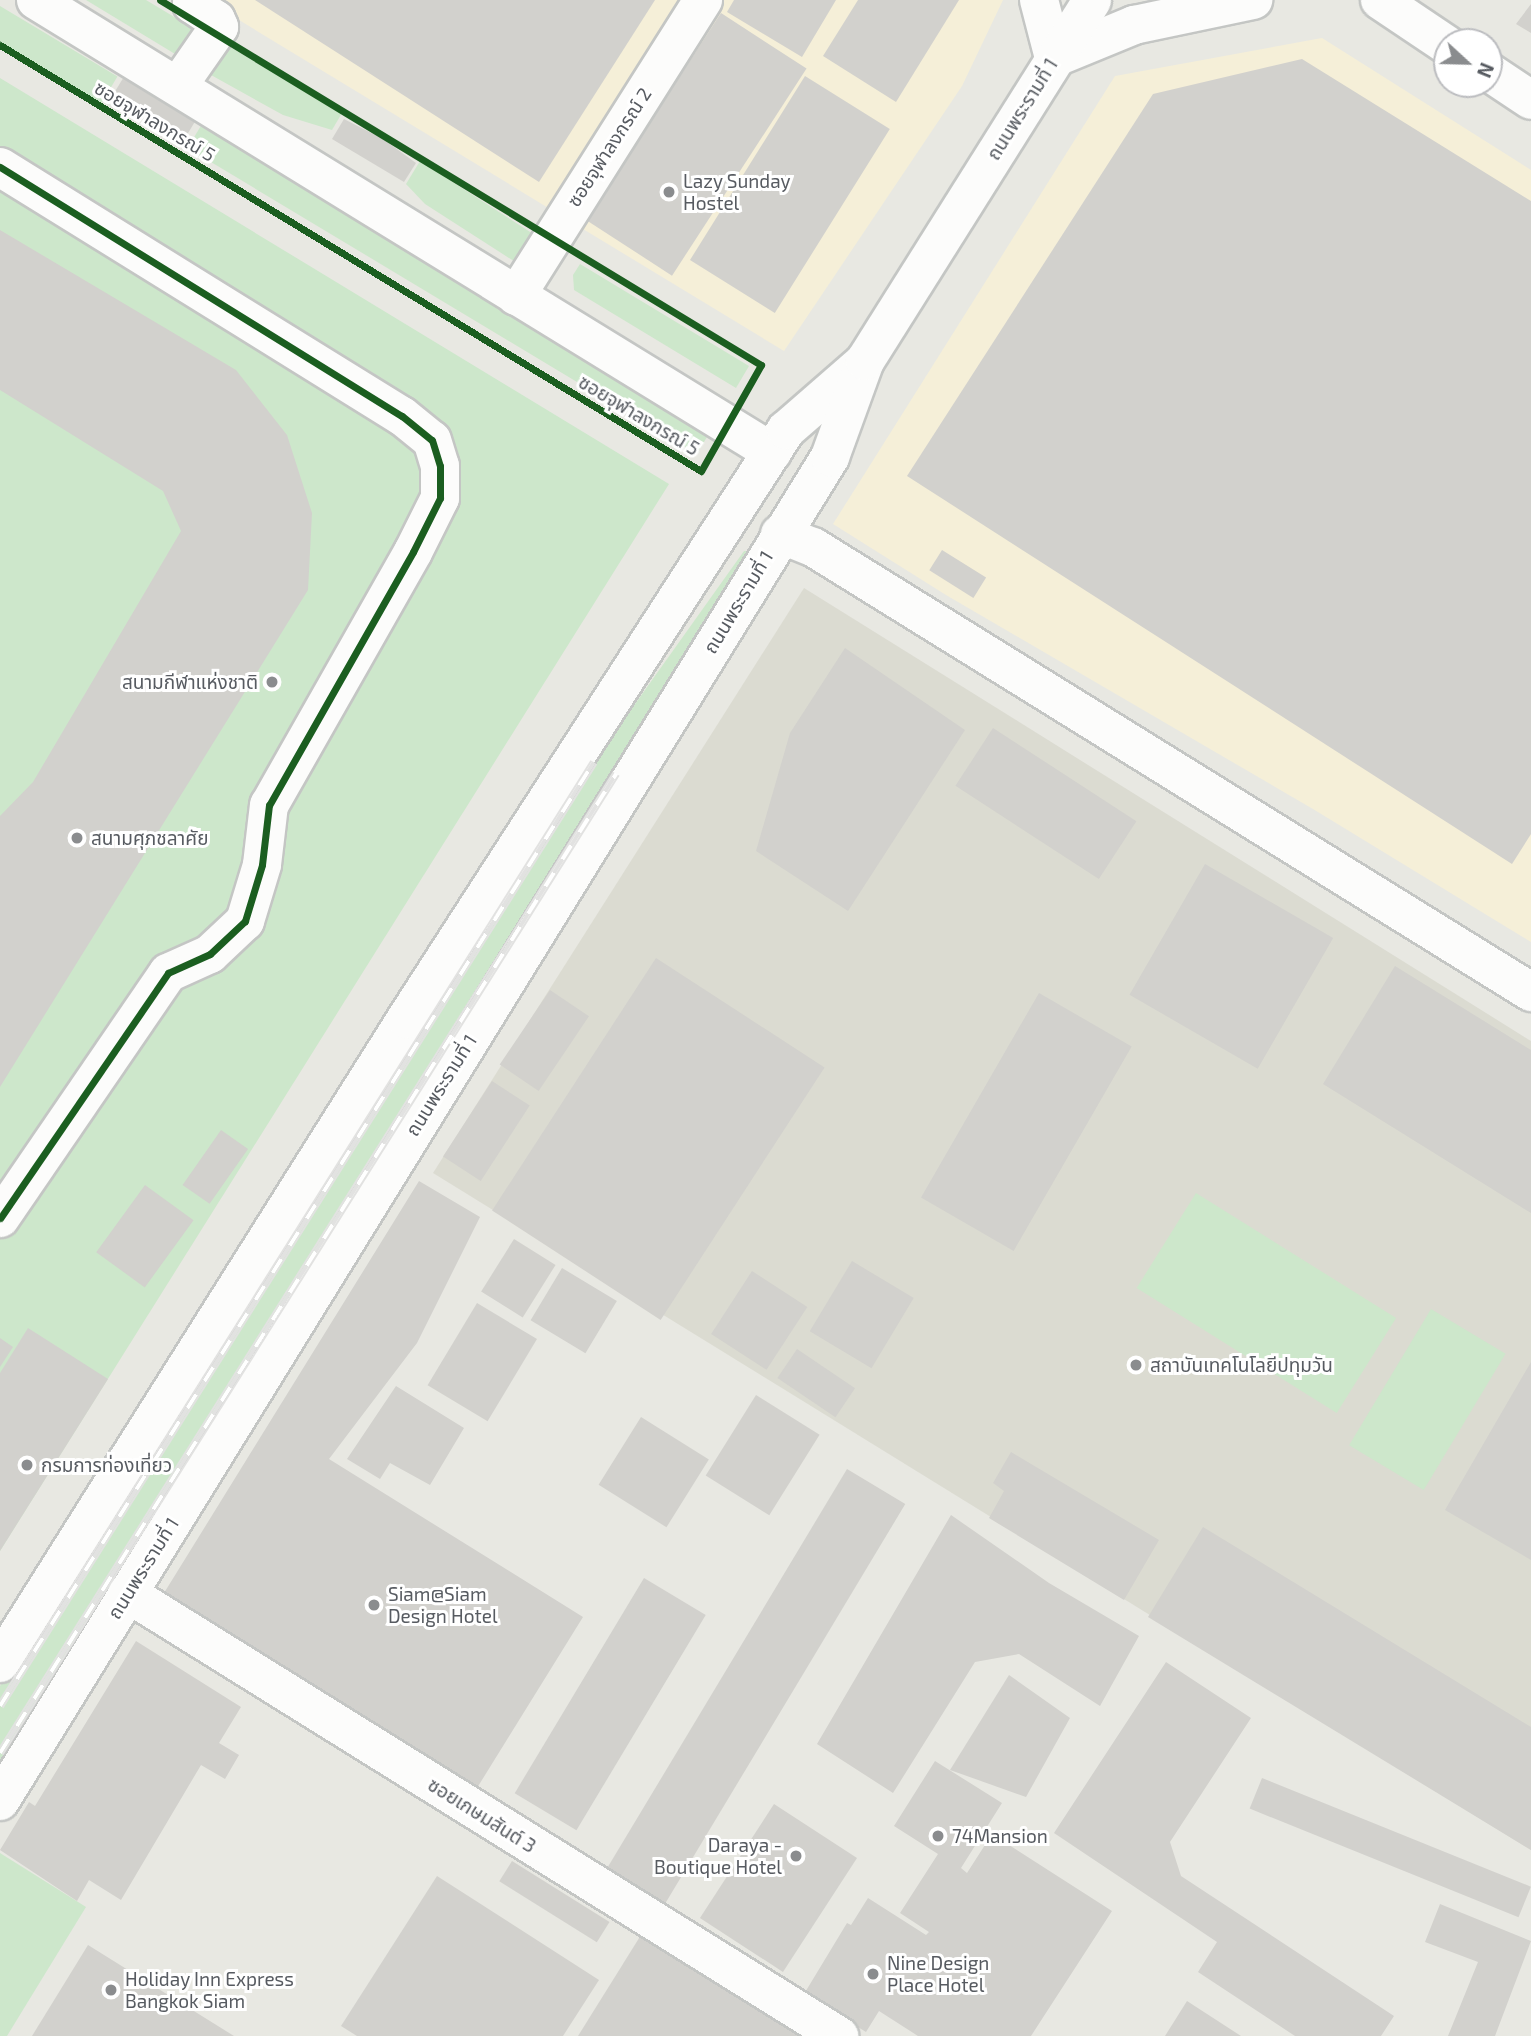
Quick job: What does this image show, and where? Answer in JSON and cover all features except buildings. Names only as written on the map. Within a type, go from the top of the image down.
[{"type":"street","name":"ซอยจุฬาลงกรณ์ 5","points":[[36,0],[772,452]]},
{"type":"street","points":[[178,86],[219,27],[216,20],[192,4],[193,0]]},
{"type":"street","name":"ซอยจุฬาลงกรณ์ 2","points":[[516,296],[704,0]]},
{"type":"street","points":[[1040,0],[1054,58],[1134,25],[1253,0]]},
{"type":"street","name":"ถนนพระรามที่ 1","points":[[0,1801],[830,457],[865,361],[1092,0]]},
{"type":"street","points":[[1380,0],[1433,36]]},
{"type":"street","points":[[1503,81],[1531,100]]},
{"type":"street","points":[[0,167],[402,416],[432,440],[440,466],[440,498],[269,805],[262,864],[245,921],[210,954],[168,974],[0,1219]]},
{"type":"street","name":"ถนนพระรามที่ 1","points":[[0,1663],[405,1019],[786,430],[865,361]]},
{"type":"street","points":[[728,522],[776,541],[813,547],[1531,992]]},
{"type":"street","name":"ซอยเกษมสันต์ 3","points":[[127,1593],[839,2036]]},
{"type":"shaded area","points":[[206,0],[1003,0],[962,86],[784,351]]},
{"type":"shaded area","points":[[1322,38],[1531,170],[1531,942],[1313,809],[946,595],[833,524],[1115,76]]},
{"type":"shaded area","name":"สถาบันเทคโนโลยีปทุมวัน","points":[[804,588],[1531,1041],[1531,1850],[433,1173]]},
{"type":"green space","points":[[86,0],[146,0],[196,30],[180,57]]},
{"type":"green space","points":[[0,6],[117,77],[101,103],[0,42]]},
{"type":"green space","points":[[230,47],[342,113],[332,130],[283,115],[211,75]]},
{"type":"green space","name":"สนามกีฬาแห่งชาติ","points":[[0,78],[669,484],[0,1551]]},
{"type":"green space","points":[[202,124],[711,430],[697,454],[188,148]]},
{"type":"green space","points":[[420,161],[541,239],[523,267],[425,204],[406,184]]},
{"type":"green space","points":[[580,264],[749,366],[736,388],[574,290],[573,275]]},
{"type":"green space","points":[[744,551],[748,551],[753,557],[0,1766],[0,1686],[464,944]]},
{"type":"green space","points":[[1196,1193],[1396,1318],[1337,1413],[1137,1288]]},
{"type":"green space","points":[[1431,1309],[1506,1354],[1424,1490],[1349,1445]]},
{"type":"green space","points":[[0,1853],[86,1907],[7,2036],[0,2036]]},
{"type":"railway","points":[[0,1706],[594,762]]},
{"type":"railway","points":[[0,1753],[616,774]]},
{"type":"cycle path","points":[[0,45],[701,471],[761,365],[160,0]]},
{"type":"cycle path","points":[[0,167],[402,416],[432,440],[440,466],[440,498],[413,552],[269,805],[262,865],[245,921],[210,954],[168,973],[0,1218]]},
{"type":"place","name":"Lazy Sunday Hostel","points":[[669,192]]},
{"type":"place","name":"สนามกีฬาแห่งชาติ","points":[[272,682]]},
{"type":"place","name":"สนามศุภชลาศัย","points":[[77,838]]},
{"type":"place","name":"สถาบันเทคโนโลยีปทุมวัน","points":[[1136,1365]]},
{"type":"place","name":"กรมการท่องเที่ยว","points":[[27,1465]]},
{"type":"place","name":"Siam@Siam Design Hotel","points":[[374,1605]]},
{"type":"place","name":"74Mansion","points":[[938,1836]]},
{"type":"place","name":"Daraya - Boutique Hotel","points":[[796,1856]]},
{"type":"place","name":"Nine Design Place Hotel","points":[[873,1974]]},
{"type":"place","name":"Holiday Inn Express Bangkok Siam","points":[[111,1990]]}]
